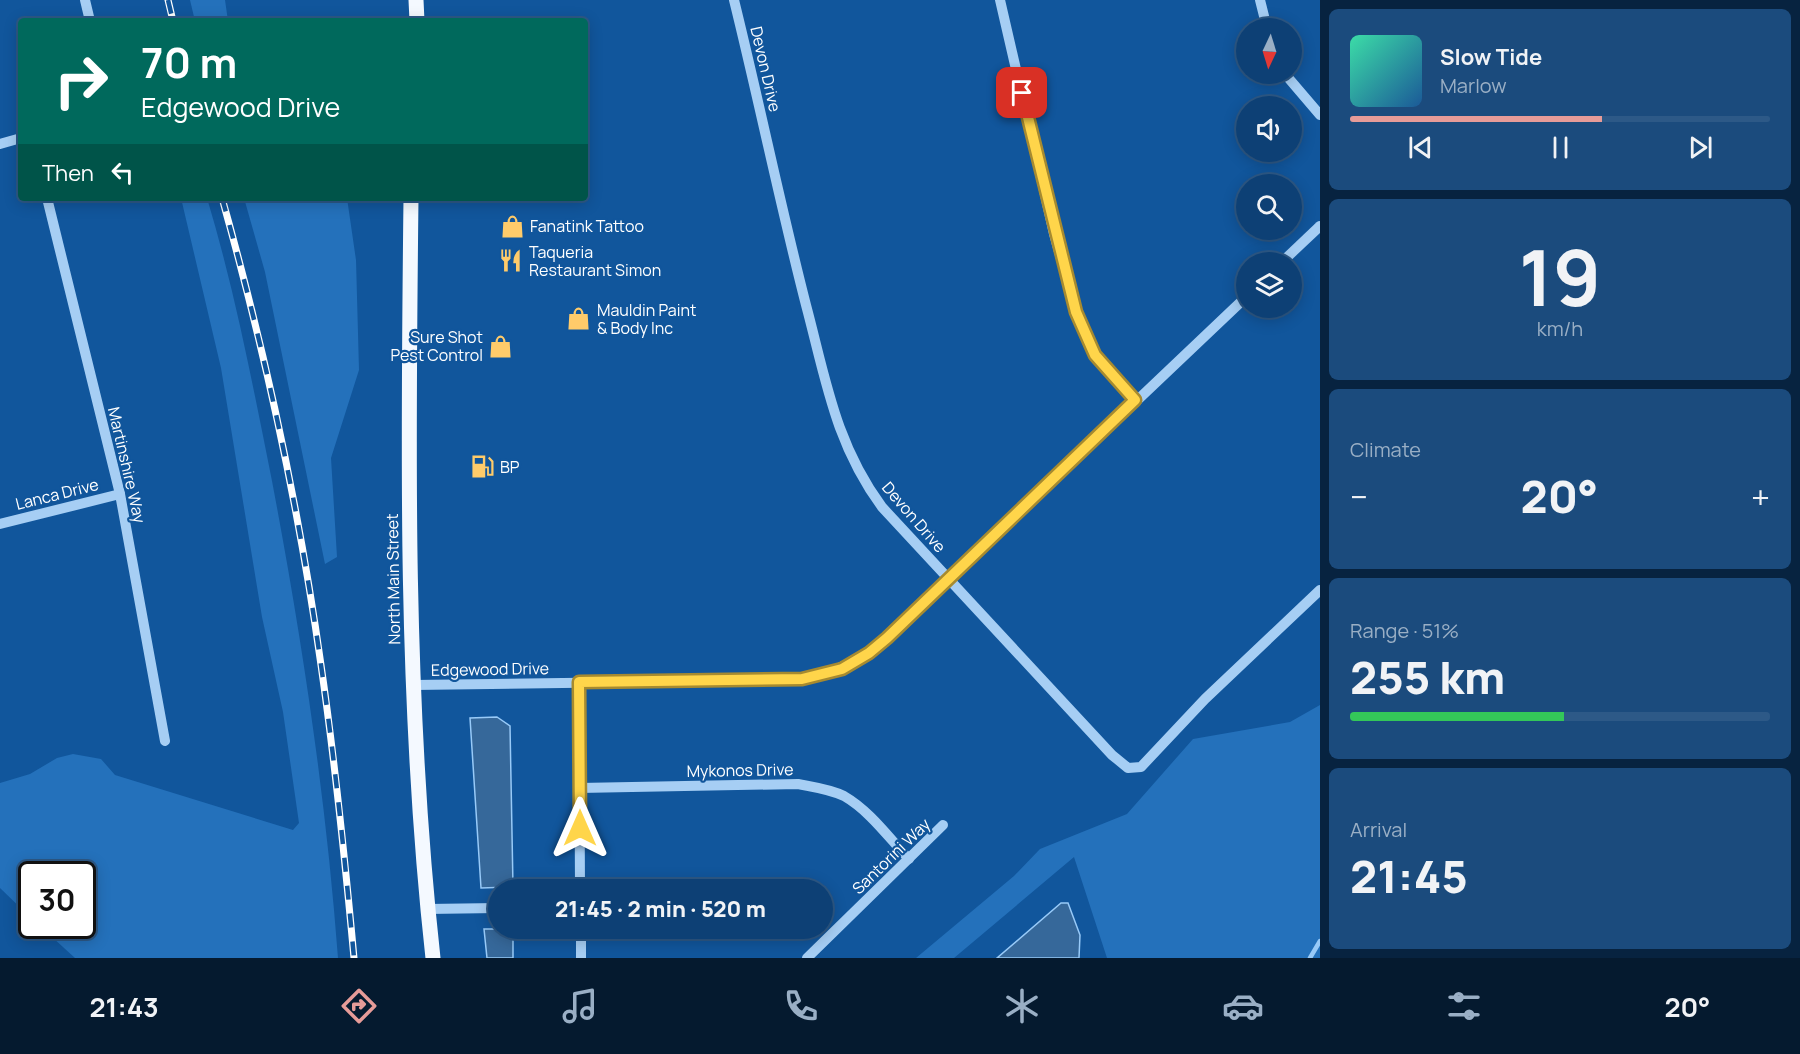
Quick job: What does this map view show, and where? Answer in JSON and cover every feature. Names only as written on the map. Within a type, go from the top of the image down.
[{"type":"main road","points":[[416,0],[417,18]]},
{"type":"main road","name":"North Main Street","points":[[411,201],[409,576],[417,772],[433,958]]},
{"type":"street","points":[[85,0],[89,18]]},
{"type":"street","name":"Devon Drive","points":[[734,0],[784,221],[842,439],[858,471],[882,507],[1112,755],[1128,768],[1135,769],[1148,762],[1163,741],[1320,590]]},
{"type":"street","points":[[1000,0],[1054,234],[1076,312],[1095,355],[1135,400]]},
{"type":"street","points":[[1260,0],[1264,18]]},
{"type":"street","points":[[1294,84],[1320,115]]},
{"type":"street","points":[[0,144],[18,139]]},
{"type":"street","name":"Martinshire Way","points":[[47,201],[120,494],[165,741]]},
{"type":"street","points":[[1293,252],[1320,226]]},
{"type":"street","name":"Edgewood Drive","points":[[414,685],[784,680],[823,675],[842,669],[869,653],[949,580],[1135,400],[1236,306]]},
{"type":"street","name":"Lanca Drive","points":[[0,524],[120,494]]},
{"type":"street","points":[[579,682],[580,879]]},
{"type":"street","name":"Mykonos Drive","points":[[579,788],[798,784],[823,789],[844,796],[867,814],[909,859]]},
{"type":"street","name":"Santorini Way","points":[[807,958],[943,825]]},
{"type":"street","points":[[428,909],[488,908]]},
{"type":"street","points":[[581,939],[581,958]]},
{"type":"shaded area","points":[[190,0],[225,0],[228,18],[194,18]]},
{"type":"shaded area","points":[[182,201],[208,201],[235,303],[250,374],[283,540],[303,659],[320,778],[338,958],[75,958],[54,939],[96,939],[96,861],[18,861],[18,905],[0,888],[0,783],[30,774],[57,758],[73,754],[101,759],[115,775],[293,830],[299,823],[283,712],[262,617],[221,368]]},
{"type":"shaded area","points":[[245,201],[347,201],[356,260],[359,370],[331,458],[337,557],[325,564],[265,272]]},
{"type":"shaded area","points":[[1320,705],[1320,958],[1107,958],[1074,857],[954,958],[916,958],[1014,876],[1040,849],[1127,814],[1193,739],[1290,722]]},
{"type":"shaded area","points":[[497,717],[510,726],[513,879],[488,879],[488,888],[481,888],[470,718]]},
{"type":"shaded area","points":[[1061,903],[1068,903],[1080,935],[1079,958],[997,958]]},
{"type":"shaded area","points":[[484,929],[488,929],[488,939],[513,939],[513,958],[487,958]]},
{"type":"waterway","points":[[1310,958],[1320,941]]},
{"type":"railway","points":[[168,0],[172,18]]},
{"type":"railway","points":[[223,201],[253,313],[302,547],[331,738],[354,958]]},
{"type":"place","name":"Fanatink Tattoo","points":[[512,226]]},
{"type":"place","name":"Taqueria Restaurant Simon","points":[[511,261]]},
{"type":"place","name":"Mauldin Paint & Body Inc","points":[[579,319]]},
{"type":"place","name":"Sure Shot Pest Control","points":[[501,346]]},
{"type":"place","name":"BP","points":[[482,467]]},
{"type":"route","points":[[580,828],[579,682],[802,679],[823,675],[856,662],[887,638],[996,536],[1135,400],[1095,355],[1084,335],[1054,234],[1022,93]]}]
